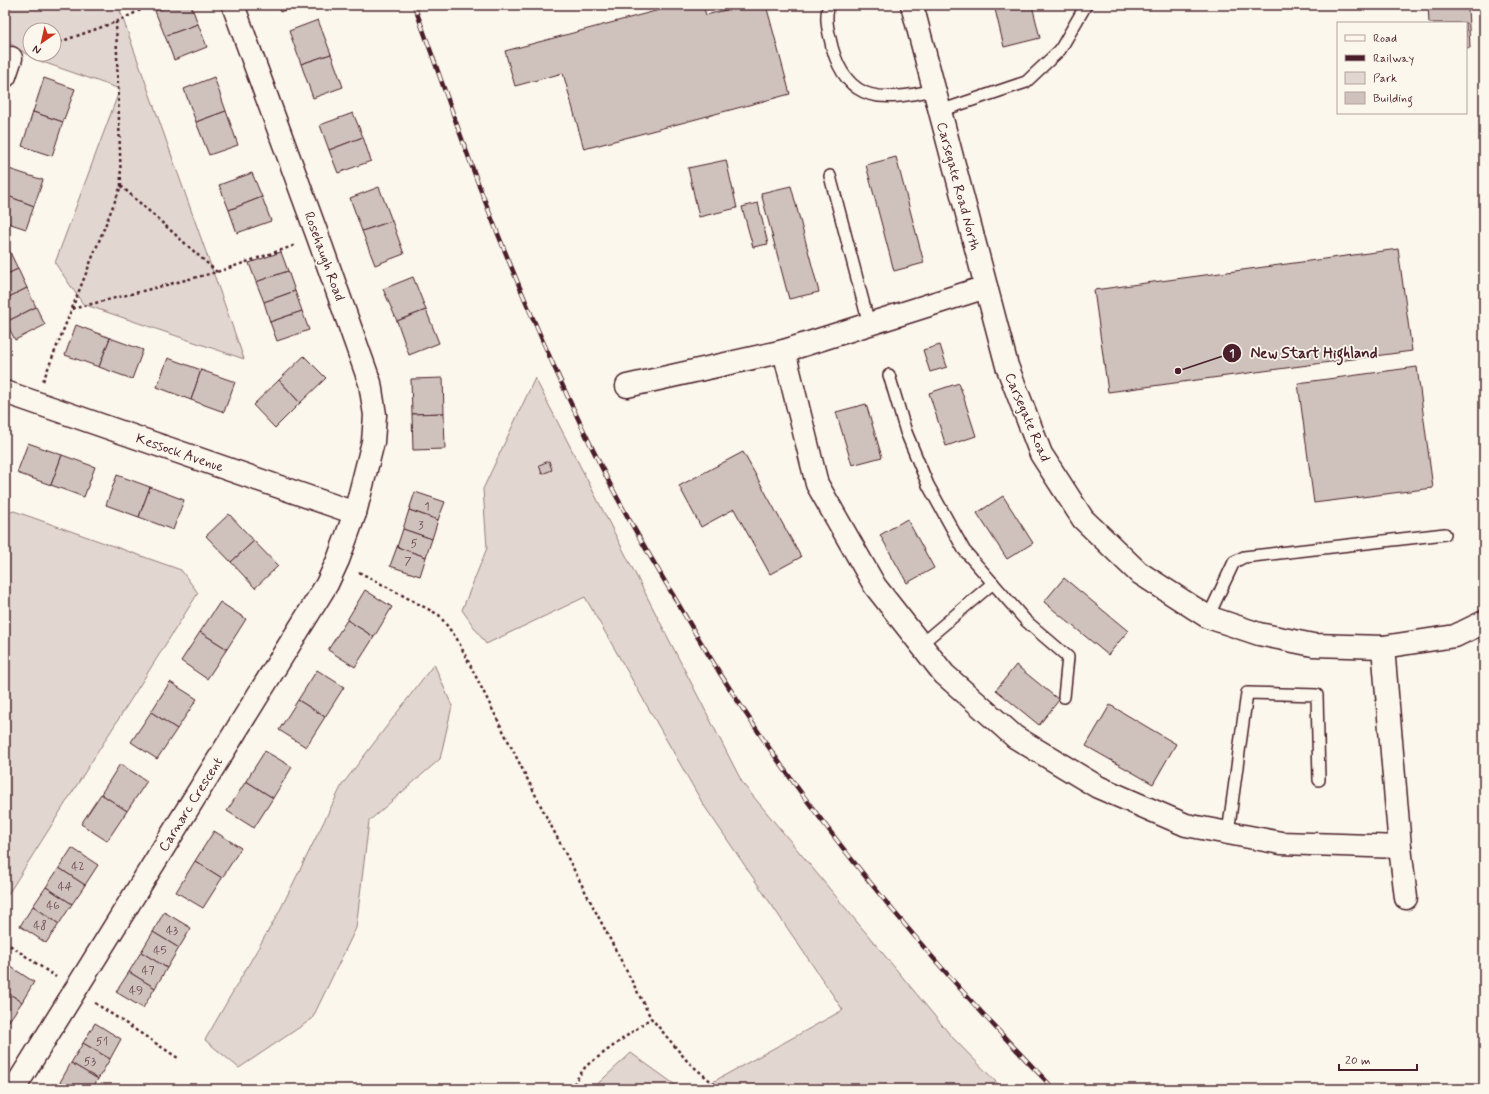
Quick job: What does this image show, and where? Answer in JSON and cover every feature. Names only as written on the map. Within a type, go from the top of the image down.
[{"type":"street","name":"Rosehaugh Road","points":[[233,5],[370,383],[376,415],[373,442],[355,513]]},
{"type":"street","name":"Carsegate Road North","points":[[912,5],[1007,366]]},
{"type":"street","points":[[626,386],[784,351],[986,287]]},
{"type":"street","points":[[784,351],[817,484],[875,586],[944,674],[1015,737],[1098,787],[1186,825],[1281,843],[1400,847]]},
{"type":"street","name":"Carsegate Road","points":[[1007,366],[1041,454],[1083,519],[1138,572],[1208,617],[1259,634],[1313,645],[1383,647],[1455,636],[1484,622]]},
{"type":"street","name":"Kessock Avenue","points":[[5,392],[355,513]]},
{"type":"street","name":"Carnarc Crescent","points":[[14,1089],[327,584],[338,560],[355,513]]},
{"type":"street","points":[[1383,647],[1400,847],[1406,898]]},
{"type":"lane","points":[[830,5],[826,24],[837,64],[848,81],[862,92],[881,97],[904,97],[934,90]]},
{"type":"lane","points":[[940,111],[1026,82],[1060,50],[1086,5]]},
{"type":"lane","points":[[830,176],[868,324]]},
{"type":"lane","points":[[890,375],[906,432],[928,485],[964,550],[1026,622],[1068,656],[1064,698]]},
{"type":"lane","points":[[1208,617],[1234,562],[1244,557],[1445,534]]},
{"type":"lane","points":[[921,644],[993,584]]},
{"type":"lane","points":[[1228,833],[1247,693],[1317,694],[1319,780]]},
{"type":"path","points":[[62,41],[116,22],[151,5]]},
{"type":"path","points":[[35,402],[121,186],[116,22]]},
{"type":"path","points":[[121,186],[217,272]]},
{"type":"path","points":[[72,309],[217,272],[318,237]]},
{"type":"path","points":[[338,560],[439,615],[457,639],[546,816],[652,1018],[688,1062],[720,1089]]},
{"type":"path","points":[[570,1089],[586,1066],[652,1018]]},
{"type":"green space","points":[[5,5],[118,5],[244,359],[83,304],[55,263],[120,89],[43,62],[62,62],[62,22],[22,22],[22,51],[5,40]]},
{"type":"green space","points":[[535,378],[743,784],[952,1037],[1003,1089],[700,1089],[843,1010],[703,804],[585,597],[486,644],[462,610],[487,548],[483,489]]},
{"type":"green space","points":[[14,511],[181,570],[198,593],[5,899],[5,514]]},
{"type":"green space","points":[[434,664],[452,706],[440,759],[369,821],[356,928],[312,1019],[239,1068],[205,1040],[279,912],[342,785]]},
{"type":"green space","points":[[631,1053],[681,1089],[592,1089]]},
{"type":"building","points":[[171,5],[191,5],[198,24],[165,36],[155,11]]},
{"type":"building","points":[[277,5],[298,5],[280,12]]},
{"type":"building","points":[[678,5],[703,5],[706,15],[745,5],[766,5],[790,94],[584,149],[563,73],[515,86],[505,51]]},
{"type":"building","points":[[994,5],[1032,5],[1040,38],[1004,47]]},
{"type":"building","points":[[1428,5],[1445,5],[1445,8],[1468,7],[1470,48],[1467,48],[1467,22],[1429,22]]},
{"type":"building","points":[[318,20],[331,54],[301,64],[289,31]]},
{"type":"building","points":[[198,24],[207,47],[174,60],[165,36]]},
{"type":"building","points":[[331,54],[343,87],[313,98],[301,64]]},
{"type":"building","points":[[214,77],[226,111],[196,122],[184,89]]},
{"type":"building","points":[[44,78],[75,89],[63,122],[33,112]]},
{"type":"building","points":[[226,111],[238,145],[209,155],[196,122]]},
{"type":"building","points":[[33,112],[63,122],[52,156],[22,146]]},
{"type":"building","points":[[353,113],[363,137],[329,150],[320,125]]},
{"type":"building","points":[[363,137],[371,161],[338,173],[329,150]]},
{"type":"building","points":[[896,157],[924,263],[894,271],[866,165]]},
{"type":"building","points":[[726,160],[737,208],[699,217],[688,168]]},
{"type":"building","points":[[9,169],[43,180],[34,206],[5,195],[5,181]]},
{"type":"building","points":[[252,173],[262,197],[229,210],[219,185]]},
{"type":"building","points":[[791,186],[819,292],[789,299],[761,193]]},
{"type":"building","points":[[379,187],[392,221],[362,231],[350,198]]},
{"type":"building","points":[[5,195],[34,206],[26,229],[5,222]]},
{"type":"building","points":[[262,197],[271,221],[237,233],[229,210]]},
{"type":"building","points":[[758,203],[768,244],[753,247],[742,207]]},
{"type":"building","points":[[392,221],[404,254],[375,265],[362,231]]},
{"type":"building","points":[[1398,249],[1412,351],[1108,392],[1094,290]]},
{"type":"building","points":[[9,250],[18,269],[5,275],[5,252]]},
{"type":"building","points":[[281,252],[288,271],[256,282],[249,263]]},
{"type":"building","points":[[18,269],[27,288],[5,299],[5,275]]},
{"type":"building","points":[[288,271],[295,291],[264,302],[256,282]]},
{"type":"building","points":[[413,277],[426,310],[397,321],[383,289]]},
{"type":"building","points":[[27,288],[36,307],[6,322],[5,299]]},
{"type":"building","points":[[295,291],[302,311],[270,322],[264,302]]},
{"type":"building","points":[[36,307],[45,325],[15,340],[6,322]]},
{"type":"building","points":[[426,310],[439,343],[409,355],[397,321]]},
{"type":"building","points":[[302,311],[309,330],[277,341],[270,322]]},
{"type":"building","points":[[76,325],[110,338],[99,367],[65,355]]},
{"type":"building","points":[[110,338],[143,350],[132,379],[99,367]]},
{"type":"building","points":[[940,345],[947,367],[930,372],[923,350]]},
{"type":"building","points":[[304,356],[326,378],[300,403],[279,380]]},
{"type":"building","points":[[168,358],[201,370],[191,400],[157,387]]},
{"type":"building","points":[[1417,367],[1433,488],[1314,503],[1298,383]]},
{"type":"building","points":[[201,370],[235,382],[224,412],[191,400]]},
{"type":"building","points":[[443,378],[444,413],[412,414],[411,379]]},
{"type":"building","points":[[279,380],[300,403],[275,428],[253,405]]},
{"type":"building","points":[[959,383],[976,436],[946,446],[929,393]]},
{"type":"building","points":[[866,404],[882,457],[852,465],[836,412]]},
{"type":"building","points":[[444,413],[445,449],[413,450],[412,414]]},
{"type":"building","points":[[28,443],[62,455],[51,485],[17,473]]},
{"type":"building","points":[[743,452],[801,557],[770,574],[734,509],[701,527],[679,486]]},
{"type":"building","points":[[62,455],[95,467],[84,497],[51,485]]},
{"type":"building","points":[[549,461],[552,470],[542,474],[539,465]]},
{"type":"building","points":[[117,475],[150,487],[139,517],[106,505]]},
{"type":"building","points":[[150,487],[184,500],[173,530],[139,517]]},
{"type":"building","points":[[415,492],[445,502],[438,520],[409,510]]},
{"type":"building","points":[[1003,496],[1033,543],[1007,559],[977,513]]},
{"type":"building","points":[[409,510],[438,520],[432,539],[403,529]]},
{"type":"building","points":[[229,514],[254,541],[231,562],[206,536]]},
{"type":"building","points":[[907,519],[934,568],[907,583],[880,535]]},
{"type":"building","points":[[403,529],[432,539],[426,557],[397,547]]},
{"type":"building","points":[[254,541],[278,566],[255,588],[231,562]]},
{"type":"building","points":[[397,547],[426,557],[420,576],[390,566]]},
{"type":"building","points":[[1064,578],[1128,631],[1108,655],[1044,602]]},
{"type":"building","points":[[365,590],[392,607],[374,637],[347,620]]},
{"type":"building","points":[[220,602],[246,619],[227,649],[200,632]]},
{"type":"building","points":[[347,620],[374,637],[355,667],[328,650]]},
{"type":"building","points":[[200,632],[227,649],[207,679],[181,661]]},
{"type":"building","points":[[1016,665],[1059,700],[1039,725],[996,690]]},
{"type":"building","points":[[317,670],[344,687],[325,717],[298,700]]},
{"type":"building","points":[[170,682],[197,699],[177,729],[151,712]]},
{"type":"building","points":[[298,700],[325,717],[306,747],[279,730]]},
{"type":"building","points":[[1110,705],[1176,744],[1153,784],[1086,746]]},
{"type":"building","points":[[151,712],[177,729],[157,759],[131,742]]},
{"type":"building","points":[[265,751],[292,767],[273,798],[246,781]]},
{"type":"building","points":[[120,764],[147,781],[127,811],[101,794]]},
{"type":"building","points":[[246,781],[273,798],[254,828],[227,811]]},
{"type":"building","points":[[101,794],[127,811],[107,841],[81,824]]},
{"type":"building","points":[[214,831],[241,848],[222,878],[195,861]]},
{"type":"building","points":[[72,848],[98,865],[85,885],[59,868]]},
{"type":"building","points":[[195,861],[222,878],[203,908],[176,892]]},
{"type":"building","points":[[59,868],[85,885],[72,904],[46,887]]},
{"type":"building","points":[[46,887],[72,904],[59,924],[33,906]]},
{"type":"building","points":[[33,906],[59,924],[46,943],[20,926]]},
{"type":"building","points":[[164,912],[191,928],[179,948],[153,932]]},
{"type":"building","points":[[153,932],[179,948],[167,968],[141,952]]},
{"type":"building","points":[[141,952],[167,968],[155,988],[129,972]]},
{"type":"building","points":[[8,965],[34,982],[22,1002],[5,991],[5,969]]},
{"type":"building","points":[[129,972],[155,988],[143,1008],[116,992]]},
{"type":"building","points":[[5,991],[22,1002],[9,1021],[5,1019]]},
{"type":"building","points":[[95,1023],[121,1039],[110,1059],[83,1043]]},
{"type":"building","points":[[83,1043],[110,1059],[98,1079],[71,1063]]},
{"type":"building","points":[[71,1063],[98,1079],[92,1089],[68,1089],[59,1084]]},
{"type":"building","points":[[59,1084],[68,1089],[56,1089]]},
{"type":"railway","points":[[414,5],[481,191],[556,372],[615,493],[688,621],[753,724],[805,798],[863,874],[956,984],[1054,1089]]},
{"type":"place","name":"New Start Highland","points":[[1178,371]]}]
